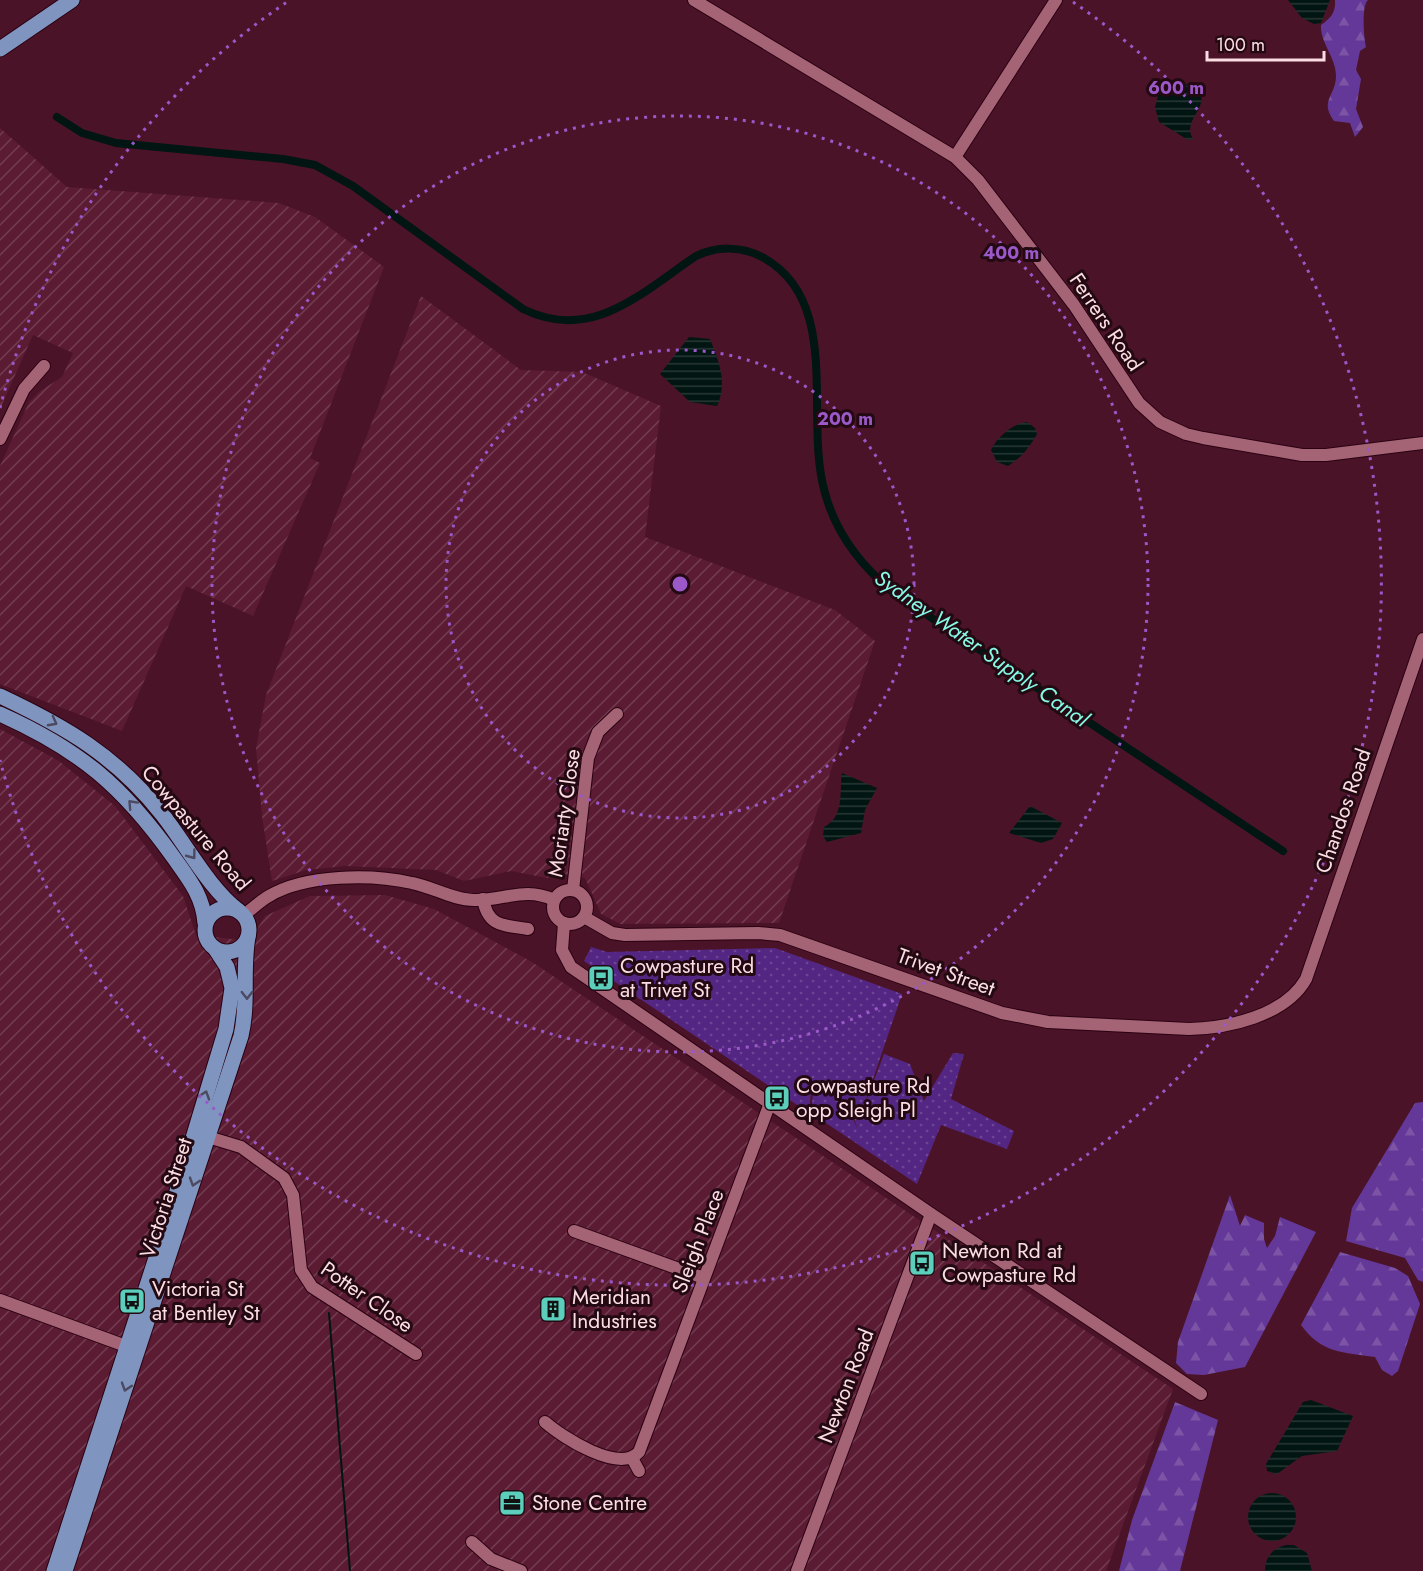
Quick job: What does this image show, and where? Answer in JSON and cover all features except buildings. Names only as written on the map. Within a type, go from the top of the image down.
[{"type":"main road","points":[[0,49],[72,0]]},
{"type":"main road","name":"Cowpasture Road","points":[[0,696],[75,734],[121,771],[163,815],[219,894],[241,913]]},
{"type":"main road","name":"Cowpasture Road","points":[[0,714],[64,746],[120,790],[158,835],[197,890],[206,923]]},
{"type":"main road","points":[[219,909],[241,913],[249,929],[248,936],[235,951],[216,950],[205,935],[206,923],[219,909]]},
{"type":"main road","name":"Victoria Street","points":[[54,1571],[208,1137],[244,1021],[248,936]]},
{"type":"main road","name":"Victoria Street","points":[[65,1571],[230,1013],[230,977],[216,950]]},
{"type":"street","name":"Ferrers Road","points":[[694,0],[955,157],[978,180],[1074,305],[1139,403],[1160,422],[1180,432],[1203,438],[1302,455],[1326,455],[1423,443]]},
{"type":"street","points":[[955,157],[1056,0]]},
{"type":"street","points":[[0,439],[24,389],[44,366]]},
{"type":"street","name":"Chandos Road","points":[[1296,993],[1308,973],[1423,639]]},
{"type":"street","name":"Moriarty Close","points":[[573,890],[588,758],[598,732],[617,714]]},
{"type":"street","name":"Cowpasture Road","points":[[241,913],[269,895],[286,889],[307,883],[356,878],[412,883],[475,901],[526,892],[543,894],[554,900]]},
{"type":"street","points":[[564,923],[575,923],[584,916],[586,901],[573,890],[562,891],[554,900],[553,911],[564,923],[562,950],[571,967],[932,1214],[1201,1394]]},
{"type":"street","points":[[483,899],[486,913],[493,920],[528,928]]},
{"type":"street","name":"Trivet Street","points":[[584,916],[612,933],[625,935],[758,933],[787,937],[1002,1013],[1048,1022],[1206,1028],[1269,1010],[1296,993]]},
{"type":"street","name":"Sleigh Place","points":[[632,1458],[643,1444],[770,1103]]},
{"type":"street","name":"Potter Close","points":[[208,1137],[241,1148],[284,1178],[293,1195],[301,1270],[312,1287],[416,1354]]},
{"type":"street","name":"Newton Road","points":[[797,1571],[932,1214]]},
{"type":"street","points":[[574,1231],[704,1278]]},
{"type":"street","points":[[0,1300],[132,1349]]},
{"type":"street","points":[[545,1422],[572,1442],[616,1459],[632,1458],[639,1471]]},
{"type":"street","points":[[472,1542],[491,1559],[521,1571]]},
{"type":"shaded area","points":[[1288,0],[1330,0],[1321,23],[1314,24],[1302,18]]},
{"type":"shaded area","points":[[1170,80],[1198,87],[1201,94],[1201,101],[1191,125],[1190,132],[1193,139],[1188,140],[1159,122],[1155,107],[1161,85]]},
{"type":"shaded area","points":[[0,128],[67,187],[279,203],[315,217],[384,267],[310,458],[320,463],[253,616],[186,586],[122,731],[0,684],[0,466],[29,402],[40,391],[62,377],[73,353],[33,335],[0,409]]},
{"type":"shaded area","points":[[421,296],[521,370],[582,372],[661,406],[645,537],[835,610],[875,641],[779,923],[620,924],[601,914],[585,878],[558,873],[547,878],[511,871],[464,881],[436,870],[345,866],[306,870],[272,881],[262,816],[256,748],[266,695]]},
{"type":"shaded area","points":[[689,337],[710,339],[722,381],[717,406],[690,402],[660,374]]},
{"type":"shaded area","points":[[1027,422],[1035,428],[1037,434],[1028,448],[1008,466],[997,462],[991,450],[997,440],[1011,428]]},
{"type":"shaded area","points":[[0,729],[59,761],[115,806],[183,896],[196,935],[250,941],[265,916],[310,896],[385,895],[434,909],[532,962],[1173,1389],[1106,1571],[0,1571]]},
{"type":"shaded area","points":[[842,773],[877,788],[865,810],[861,833],[827,842],[823,836],[824,827],[831,823],[838,810]]},
{"type":"shaded area","points":[[1030,806],[1062,823],[1053,839],[1041,843],[1009,833]]},
{"type":"shaded area","points":[[591,947],[607,952],[775,948],[902,994],[859,1120],[884,1054],[910,1064],[924,1101],[953,1053],[964,1054],[951,1099],[1014,1131],[1007,1149],[941,1125],[917,1184],[811,1113],[813,1093],[827,1093],[811,1091],[809,1113],[584,961]],"holes":[[[832,1095],[847,1105],[855,1119],[857,1128],[850,1111]]]},
{"type":"shaded area","points":[[1311,1400],[1353,1416],[1337,1451],[1302,1456],[1277,1474],[1267,1471],[1266,1464],[1303,1402]]},
{"type":"shaded area","points":[[1272,1493],[1289,1500],[1296,1517],[1289,1534],[1272,1541],[1255,1534],[1248,1517],[1255,1500]]},
{"type":"shaded area","points":[[1294,1545],[1307,1553],[1312,1571],[1265,1571],[1266,1561],[1271,1554],[1277,1548]]},
{"type":"green space","points":[[1335,0],[1368,0],[1364,15],[1366,47],[1360,51],[1356,70],[1361,79],[1356,109],[1363,127],[1355,137],[1350,123],[1334,121],[1328,108],[1336,76],[1334,63],[1321,32],[1321,25],[1332,14]]},
{"type":"green space","points":[[1423,1102],[1423,1282],[1418,1280],[1405,1258],[1346,1241],[1352,1208],[1415,1103]]},
{"type":"green space","points":[[1230,1195],[1240,1226],[1245,1215],[1264,1223],[1264,1239],[1267,1248],[1275,1236],[1280,1217],[1316,1232],[1245,1367],[1204,1375],[1187,1374],[1176,1363],[1178,1342]]},
{"type":"green space","points":[[1340,1252],[1395,1268],[1408,1276],[1420,1304],[1398,1371],[1392,1376],[1382,1370],[1375,1357],[1325,1347],[1301,1325]]},
{"type":"green space","points":[[1175,1402],[1218,1420],[1180,1571],[1119,1571],[1132,1520]]},
{"type":"waterway","name":"Sydney Water Supply Canal","points":[[57,117],[82,133],[116,143],[283,159],[315,165],[353,186],[523,309],[548,318],[571,320],[594,317],[615,309],[655,285],[696,256],[712,250],[738,249],[762,257],[787,277],[803,302],[812,331],[816,363],[819,463],[825,493],[843,536],[871,572],[894,593],[1283,851]]},
{"type":"waterway","points":[[329,1313],[350,1571]]},
{"type":"place","name":"Cowpasture Rd at Trivet St","points":[[601,978]]},
{"type":"place","name":"Cowpasture Rd opp Sleigh Pl","points":[[777,1098]]},
{"type":"place","name":"Newton Rd at Cowpasture Rd","points":[[922,1263]]},
{"type":"place","name":"Victoria St at Bentley St","points":[[132,1301]]},
{"type":"place","name":"Meridian Industries","points":[[553,1309]]},
{"type":"place","name":"Stone Centre","points":[[512,1503]]}]
